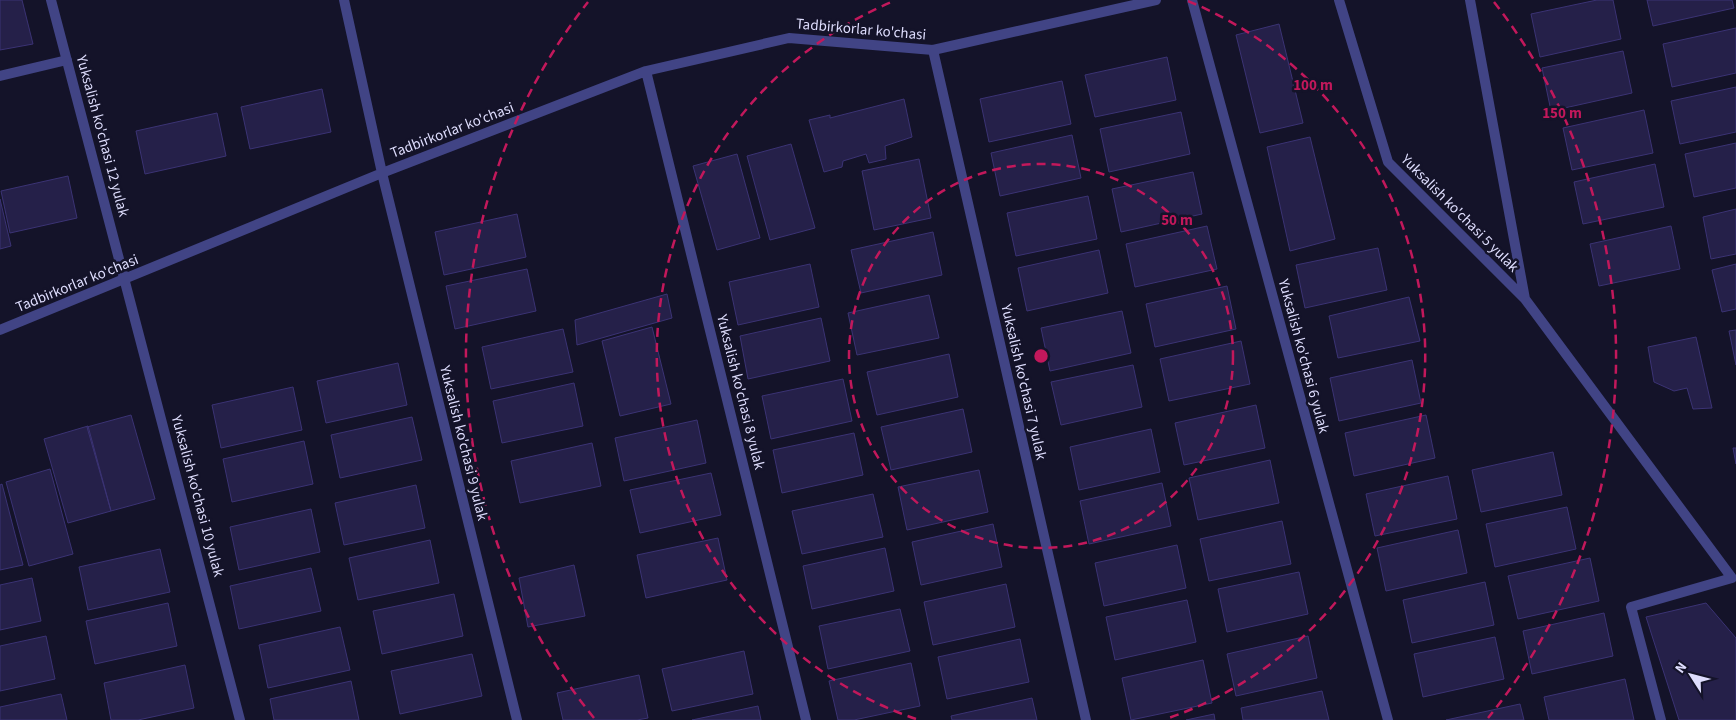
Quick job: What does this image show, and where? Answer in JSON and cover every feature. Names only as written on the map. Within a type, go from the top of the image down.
[{"type":"street","name":"Yuksalish ko'chasi 12 yulak","points":[[51,0],[126,280]]},
{"type":"street","points":[[344,0],[382,173]]},
{"type":"street","name":"Tadbirkorlar ko'chasi","points":[[0,330],[126,280],[382,173],[646,71],[789,38],[933,50],[1156,0]]},
{"type":"street","name":"Yuksalish ko'chasi 6 yulak","points":[[1192,0],[1388,720]]},
{"type":"street","name":"Yuksalish ko'chasi 5 yulak","points":[[1339,0],[1388,162],[1525,299],[1734,580],[1631,607],[1661,720]]},
{"type":"street","name":"Yuksalish ko'chasi 5 yulak","points":[[1470,0],[1525,299]]},
{"type":"street","name":"Yuksalish ko'chasi 7 yulak","points":[[933,50],[1086,720]]},
{"type":"street","points":[[0,76],[67,60]]},
{"type":"street","name":"Yuksalish ko'chasi 8 yulak","points":[[646,71],[806,720]]},
{"type":"street","name":"Yuksalish ko'chasi 9 yulak","points":[[382,173],[517,720]]},
{"type":"street","name":"Yuksalish ko'chasi 10 yulak","points":[[126,280],[240,720]]},
{"type":"building","points":[[0,0],[22,0],[33,44],[0,50]]},
{"type":"building","points":[[1597,0],[1613,0],[1621,39],[1540,57],[1531,14]]},
{"type":"building","points":[[1647,0],[1732,0],[1734,8],[1653,26]]},
{"type":"building","points":[[1279,24],[1303,123],[1260,133],[1236,35]]},
{"type":"building","points":[[1736,28],[1736,73],[1672,87],[1663,44]]},
{"type":"building","points":[[1623,51],[1632,93],[1551,111],[1542,68]]},
{"type":"building","points":[[1167,57],[1176,100],[1095,117],[1085,75]]},
{"type":"building","points":[[1062,81],[1071,124],[989,142],[980,99]]},
{"type":"building","points":[[1736,87],[1736,132],[1680,144],[1671,101]]},
{"type":"building","points":[[322,89],[331,132],[250,149],[241,107]]},
{"type":"building","points":[[904,99],[912,137],[885,146],[886,159],[869,163],[866,154],[843,161],[842,167],[824,172],[809,120],[830,115],[830,118]]},
{"type":"building","points":[[1644,110],[1653,153],[1572,170],[1563,128]]},
{"type":"building","points":[[1181,112],[1190,154],[1109,172],[1100,129]]},
{"type":"building","points":[[217,113],[226,156],[145,174],[136,131]]},
{"type":"building","points":[[1072,135],[1081,178],[1000,196],[991,153]]},
{"type":"building","points":[[1310,137],[1335,239],[1290,251],[1267,147]]},
{"type":"building","points":[[1736,143],[1736,188],[1694,197],[1685,154]]},
{"type":"building","points":[[791,144],[815,228],[770,240],[747,156]]},
{"type":"building","points":[[737,154],[760,238],[717,250],[693,166]]},
{"type":"building","points":[[919,159],[931,218],[874,230],[862,171]]},
{"type":"building","points":[[1655,164],[1664,207],[1583,224],[1574,182]]},
{"type":"building","points":[[1193,172],[1202,214],[1121,232],[1112,189]]},
{"type":"building","points":[[68,176],[77,218],[10,233],[1,191]]},
{"type":"building","points":[[1088,196],[1097,239],[1016,256],[1007,213]]},
{"type":"building","points":[[0,199],[11,246],[0,249]]},
{"type":"building","points":[[1736,209],[1736,254],[1711,259],[1703,217]]},
{"type":"building","points":[[517,214],[526,257],[444,275],[435,232]]},
{"type":"building","points":[[1207,226],[1217,269],[1135,287],[1126,244]]},
{"type":"building","points":[[1671,226],[1680,269],[1599,286],[1590,244]]},
{"type":"building","points":[[933,232],[942,275],[861,293],[851,250]]},
{"type":"building","points":[[1378,248],[1387,290],[1305,308],[1296,265]]},
{"type":"building","points":[[1099,250],[1108,293],[1027,311],[1018,268]]},
{"type":"building","points":[[810,264],[819,307],[738,325],[729,282]]},
{"type":"building","points":[[1736,264],[1736,309],[1722,312],[1712,270]]},
{"type":"building","points":[[527,269],[536,311],[455,329],[446,286]]},
{"type":"building","points":[[1227,286],[1236,329],[1155,347],[1146,304]]},
{"type":"building","points":[[667,294],[672,318],[577,345],[575,320]]},
{"type":"building","points":[[929,295],[939,338],[857,355],[848,313]]},
{"type":"building","points":[[1409,297],[1420,341],[1338,358],[1329,316]]},
{"type":"building","points":[[1122,311],[1131,353],[1050,371],[1041,328]]},
{"type":"building","points":[[821,318],[830,361],[748,379],[740,336]]},
{"type":"building","points":[[652,327],[671,404],[620,416],[602,341]]},
{"type":"building","points":[[563,329],[573,372],[491,389],[482,347]]},
{"type":"building","points":[[1736,330],[1736,365],[1729,331]]},
{"type":"building","points":[[1696,337],[1712,408],[1693,409],[1687,388],[1674,391],[1654,382],[1648,347]]},
{"type":"building","points":[[1241,341],[1250,384],[1169,401],[1160,359]]},
{"type":"building","points":[[949,354],[958,397],[877,415],[867,372]]},
{"type":"building","points":[[1412,360],[1421,403],[1339,421],[1330,378]]},
{"type":"building","points":[[398,363],[407,405],[326,423],[317,381]]},
{"type":"building","points":[[1133,365],[1142,407],[1061,425],[1051,382]]},
{"type":"building","points":[[843,379],[852,421],[771,439],[762,396]]},
{"type":"building","points":[[574,383],[583,426],[502,443],[493,401]]},
{"type":"building","points":[[293,387],[302,430],[221,448],[212,405]]},
{"type":"building","points":[[1256,405],[1265,448],[1184,465],[1175,423]]},
{"type":"building","points":[[963,409],[972,452],[891,470],[881,427]]},
{"type":"building","points":[[131,415],[155,499],[111,511],[87,427]]},
{"type":"building","points":[[1426,415],[1435,458],[1354,476],[1345,433]]},
{"type":"building","points":[[412,417],[422,460],[340,478],[331,435]]},
{"type":"building","points":[[697,420],[706,463],[624,481],[615,438]]},
{"type":"building","points":[[88,426],[111,511],[68,523],[44,439]]},
{"type":"building","points":[[1151,429],[1160,472],[1079,490],[1070,447]]},
{"type":"building","points":[[854,433],[863,475],[782,493],[773,450]]},
{"type":"building","points":[[304,441],[313,484],[232,502],[223,459]]},
{"type":"building","points":[[592,443],[601,486],[520,503],[511,461]]},
{"type":"building","points":[[1733,448],[1736,448],[1736,464]]},
{"type":"building","points":[[1553,452],[1562,495],[1481,512],[1472,470]]},
{"type":"building","points":[[1270,460],[1279,503],[1198,520],[1189,478]]},
{"type":"building","points":[[50,469],[73,554],[29,566],[6,482]]},
{"type":"building","points":[[979,470],[988,512],[907,530],[898,487]]},
{"type":"building","points":[[711,473],[721,515],[640,533],[630,490]]},
{"type":"building","points":[[1448,476],[1457,519],[1375,536],[1366,494]]},
{"type":"building","points":[[1162,483],[1171,526],[1089,544],[1080,501]]},
{"type":"building","points":[[2,484],[23,565],[0,570],[0,485]]},
{"type":"building","points":[[416,485],[425,528],[344,545],[335,503]]},
{"type":"building","points":[[873,494],[883,537],[802,554],[792,511]]},
{"type":"building","points":[[1567,507],[1576,549],[1495,567],[1486,524]]},
{"type":"building","points":[[311,509],[320,552],[239,570],[230,527]]},
{"type":"building","points":[[1282,521],[1291,564],[1209,581],[1200,539]]},
{"type":"building","points":[[993,524],[1002,567],[921,585],[912,542]]},
{"type":"building","points":[[1458,530],[1467,573],[1386,591],[1377,548]]},
{"type":"building","points":[[718,538],[727,580],[646,598],[637,555]]},
{"type":"building","points":[[430,540],[439,583],[358,600],[349,558]]},
{"type":"building","points":[[1177,545],[1186,588],[1104,606],[1095,563]]},
{"type":"building","points":[[885,548],[894,591],[812,609],[803,566]]},
{"type":"building","points":[[160,549],[170,592],[88,610],[79,567]]},
{"type":"building","points":[[1590,558],[1599,601],[1518,619],[1508,576]]},
{"type":"building","points":[[574,565],[585,616],[528,627],[519,578]]},
{"type":"building","points":[[311,568],[321,611],[239,629],[230,586]]},
{"type":"building","points":[[1299,572],[1308,614],[1227,632],[1218,589]]},
{"type":"building","points":[[32,578],[41,621],[0,630],[0,585]]},
{"type":"building","points":[[1485,582],[1494,625],[1412,643],[1403,600]]},
{"type":"building","points":[[1006,584],[1015,627],[933,645],[924,602]]},
{"type":"building","points":[[454,594],[463,636],[382,654],[373,611]]},
{"type":"building","points":[[1187,600],[1196,642],[1115,660],[1106,617]]},
{"type":"building","points":[[168,603],[177,646],[95,664],[86,621]]},
{"type":"building","points":[[1706,603],[1736,638],[1736,720],[1679,720],[1646,617]]},
{"type":"building","points":[[900,609],[910,651],[828,669],[819,626]]},
{"type":"building","points":[[1604,613],[1613,656],[1532,674],[1523,631]]},
{"type":"building","points":[[340,627],[350,670],[268,688],[259,645]]},
{"type":"building","points":[[46,636],[55,679],[0,691],[0,646]]},
{"type":"building","points":[[1308,636],[1317,678],[1236,696],[1227,654]]},
{"type":"building","points":[[1495,637],[1504,679],[1423,697],[1414,654]]},
{"type":"building","points":[[1020,639],[1029,682],[947,699],[938,657]]},
{"type":"building","points":[[744,651],[753,694],[672,711],[662,669]]},
{"type":"building","points":[[472,654],[482,696],[400,714],[391,671]]},
{"type":"building","points":[[1203,660],[1212,703],[1131,720],[1122,678]]},
{"type":"building","points":[[911,663],[920,706],[854,720],[838,720],[829,681]]},
{"type":"building","points":[[185,665],[194,708],[138,720],[111,720],[104,683]]},
{"type":"building","points":[[639,675],[648,718],[637,720],[563,720],[557,693]]},
{"type":"building","points":[[1625,679],[1634,720],[1549,720],[1544,697]]},
{"type":"building","points":[[351,681],[359,720],[274,720],[270,699]]},
{"type":"building","points":[[1322,691],[1329,720],[1243,720],[1241,708]]},
{"type":"building","points":[[61,694],[67,720],[0,720],[0,707]]},
{"type":"building","points":[[1032,698],[1037,720],[952,720],[951,716]]},
{"type":"building","points":[[1520,704],[1524,720],[1446,720]]},
{"type":"building","points":[[758,706],[761,720],[692,720]]},
{"type":"building","points":[[1214,714],[1215,720],[1186,720]]}]
